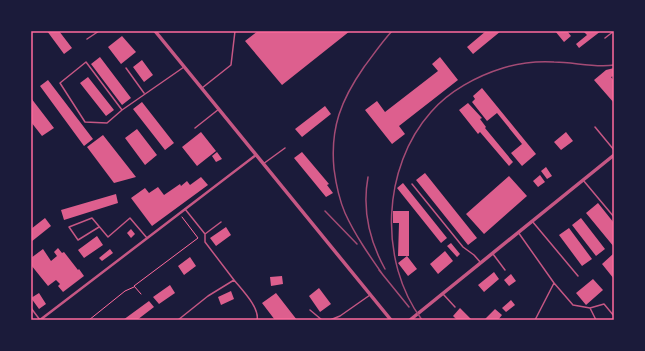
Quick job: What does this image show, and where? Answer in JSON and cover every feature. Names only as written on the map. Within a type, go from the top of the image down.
[{"type":"street","points":[[156,31],[391,320]]},
{"type":"street","points":[[40,320],[256,155]]},
{"type":"street","points":[[410,320],[613,156]]},
{"type":"lane","points":[[87,39],[98,31]]},
{"type":"lane","points":[[202,88],[231,65],[235,31]]},
{"type":"lane","points":[[605,38],[614,31]]},
{"type":"lane","points":[[122,110],[86,62],[60,83],[85,122],[107,123],[122,110],[184,66]]},
{"type":"lane","points":[[126,68],[145,93]]},
{"type":"lane","points":[[195,128],[219,109]]},
{"type":"lane","points":[[595,127],[614,150]]},
{"type":"lane","points":[[264,164],[285,148]]},
{"type":"lane","points":[[582,180],[614,217]]},
{"type":"lane","points":[[412,184],[463,246],[481,263]]},
{"type":"lane","points":[[185,209],[205,234],[204,242],[256,309],[257,320]]},
{"type":"lane","points":[[99,227],[78,240],[69,227],[92,218],[108,237],[130,218],[147,239]]},
{"type":"lane","points":[[532,221],[578,276]]},
{"type":"lane","points":[[205,234],[221,222]]},
{"type":"lane","points":[[518,232],[554,283],[573,305],[590,308],[604,304],[614,316]]},
{"type":"lane","points":[[492,254],[505,270]]},
{"type":"lane","points":[[178,320],[208,296],[234,280]]},
{"type":"lane","points":[[535,320],[554,283]]},
{"type":"lane","points":[[443,293],[455,307]]},
{"type":"lane","points":[[330,320],[340,316],[370,295]]},
{"type":"lane","points":[[31,308],[40,320]]},
{"type":"lane","points":[[590,308],[596,320]]},
{"type":"lane","points":[[310,310],[322,320]]},
{"type":"path","points":[[89,320],[198,238],[180,214]]},
{"type":"path","points":[[134,286],[141,294]]},
{"type":"building","points":[[47,31],[59,31],[72,48],[64,54]]},
{"type":"building","points":[[258,31],[350,31],[282,85],[245,41]]},
{"type":"building","points":[[486,31],[501,31],[473,54],[467,47]]},
{"type":"building","points":[[555,31],[567,31],[571,36],[564,42]]},
{"type":"building","points":[[583,31],[601,31],[579,48],[576,44],[587,35]]},
{"type":"building","points":[[122,36],[136,52],[121,64],[108,47]]},
{"type":"building","points":[[100,57],[131,98],[122,105],[91,64]]},
{"type":"building","points":[[440,57],[458,80],[399,126],[405,134],[392,144],[365,110],[377,101],[385,112],[438,71],[432,64]]},
{"type":"building","points":[[142,60],[153,75],[144,82],[133,67]]},
{"type":"building","points":[[614,68],[614,76],[611,77],[614,81],[614,103],[594,80],[606,70]]},
{"type":"building","points":[[88,77],[114,110],[106,116],[80,83]]},
{"type":"building","points":[[48,80],[93,139],[84,146],[40,86]]},
{"type":"building","points":[[482,88],[536,154],[522,166],[511,153],[522,144],[497,113],[487,121],[472,102],[475,99],[473,96]]},
{"type":"building","points":[[31,98],[54,128],[42,136],[31,122]]},
{"type":"building","points":[[142,102],[174,143],[165,150],[133,109]]},
{"type":"building","points":[[468,103],[482,118],[480,119],[486,127],[485,128],[513,162],[509,166],[480,132],[478,134],[459,110]]},
{"type":"building","points":[[325,106],[331,114],[302,137],[295,129]]},
{"type":"building","points":[[137,129],[157,155],[145,165],[125,138]]},
{"type":"building","points":[[201,132],[216,151],[197,166],[182,147]]},
{"type":"building","points":[[566,132],[573,141],[561,150],[554,142]]},
{"type":"building","points":[[103,135],[136,177],[114,183],[87,147]]},
{"type":"building","points":[[217,152],[222,159],[216,162],[212,156]]},
{"type":"building","points":[[302,152],[329,184],[327,185],[333,193],[326,197],[294,158]]},
{"type":"building","points":[[546,167],[552,176],[547,179],[541,171]]},
{"type":"building","points":[[425,173],[477,238],[468,245],[416,180]]},
{"type":"building","points":[[540,175],[545,182],[538,187],[533,181]]},
{"type":"building","points":[[509,176],[527,196],[484,234],[466,214]]},
{"type":"building","points":[[201,177],[208,185],[152,226],[131,198],[145,188],[149,193],[158,187],[164,195],[180,184],[181,186],[187,181],[190,185]]},
{"type":"building","points":[[403,183],[447,238],[441,243],[397,188]]},
{"type":"building","points":[[116,194],[118,203],[64,220],[61,210]]},
{"type":"building","points":[[598,203],[614,223],[614,247],[586,213]]},
{"type":"building","points":[[393,211],[409,211],[409,256],[398,256],[399,223],[393,223]]},
{"type":"building","points":[[45,218],[51,226],[31,242],[31,229]]},
{"type":"building","points":[[581,218],[605,249],[596,256],[572,225]]},
{"type":"building","points":[[226,227],[231,235],[216,246],[210,238]]},
{"type":"building","points":[[569,228],[592,259],[582,266],[559,235]]},
{"type":"building","points":[[131,229],[135,234],[131,238],[127,233]]},
{"type":"building","points":[[97,236],[103,245],[84,258],[78,250]]},
{"type":"building","points":[[451,243],[460,254],[457,257],[447,246]]},
{"type":"building","points":[[58,248],[62,253],[64,252],[84,276],[63,292],[58,286],[60,284],[56,280],[48,286],[31,265],[31,258],[43,249],[51,261],[57,256],[54,252]]},
{"type":"building","points":[[110,249],[113,253],[102,261],[99,258]]},
{"type":"building","points":[[445,251],[453,261],[438,274],[430,264]]},
{"type":"building","points":[[613,254],[614,255],[614,279],[602,264]]},
{"type":"building","points":[[407,256],[417,269],[408,276],[398,263]]},
{"type":"building","points":[[190,257],[196,266],[184,275],[178,266]]},
{"type":"building","points":[[494,272],[499,279],[484,292],[478,285]]},
{"type":"building","points":[[511,274],[516,281],[509,286],[504,280]]},
{"type":"building","points":[[282,276],[283,284],[271,286],[270,277]]},
{"type":"building","points":[[593,279],[603,290],[586,305],[576,293]]},
{"type":"building","points":[[170,285],[175,293],[159,304],[153,297]]},
{"type":"building","points":[[319,288],[331,304],[320,312],[309,296]]},
{"type":"building","points":[[231,291],[234,299],[221,305],[218,297]]},
{"type":"building","points":[[39,293],[46,304],[39,309],[31,298]]},
{"type":"building","points":[[276,293],[297,320],[275,320],[262,303]]},
{"type":"building","points":[[511,300],[515,305],[506,312],[502,308]]},
{"type":"building","points":[[149,301],[154,307],[137,320],[123,320]]},
{"type":"building","points":[[460,308],[472,320],[457,320],[453,316]]},
{"type":"building","points":[[495,309],[502,315],[498,320],[484,320]]},
{"type":"railway","points":[[383,275],[367,252],[345,213],[337,186],[333,154],[336,127],[343,103],[364,67],[392,31]]},
{"type":"railway","points":[[422,320],[408,296],[398,270],[393,243],[392,214],[395,186],[403,159],[415,134],[431,112],[446,97],[464,85],[483,75],[509,66],[541,62],[562,62],[599,66],[614,65]]},
{"type":"railway","points":[[368,177],[366,189],[368,224],[379,258],[385,269]]},
{"type":"railway","points":[[325,211],[357,244]]},
{"type":"railway","points":[[379,270],[409,307]]}]
